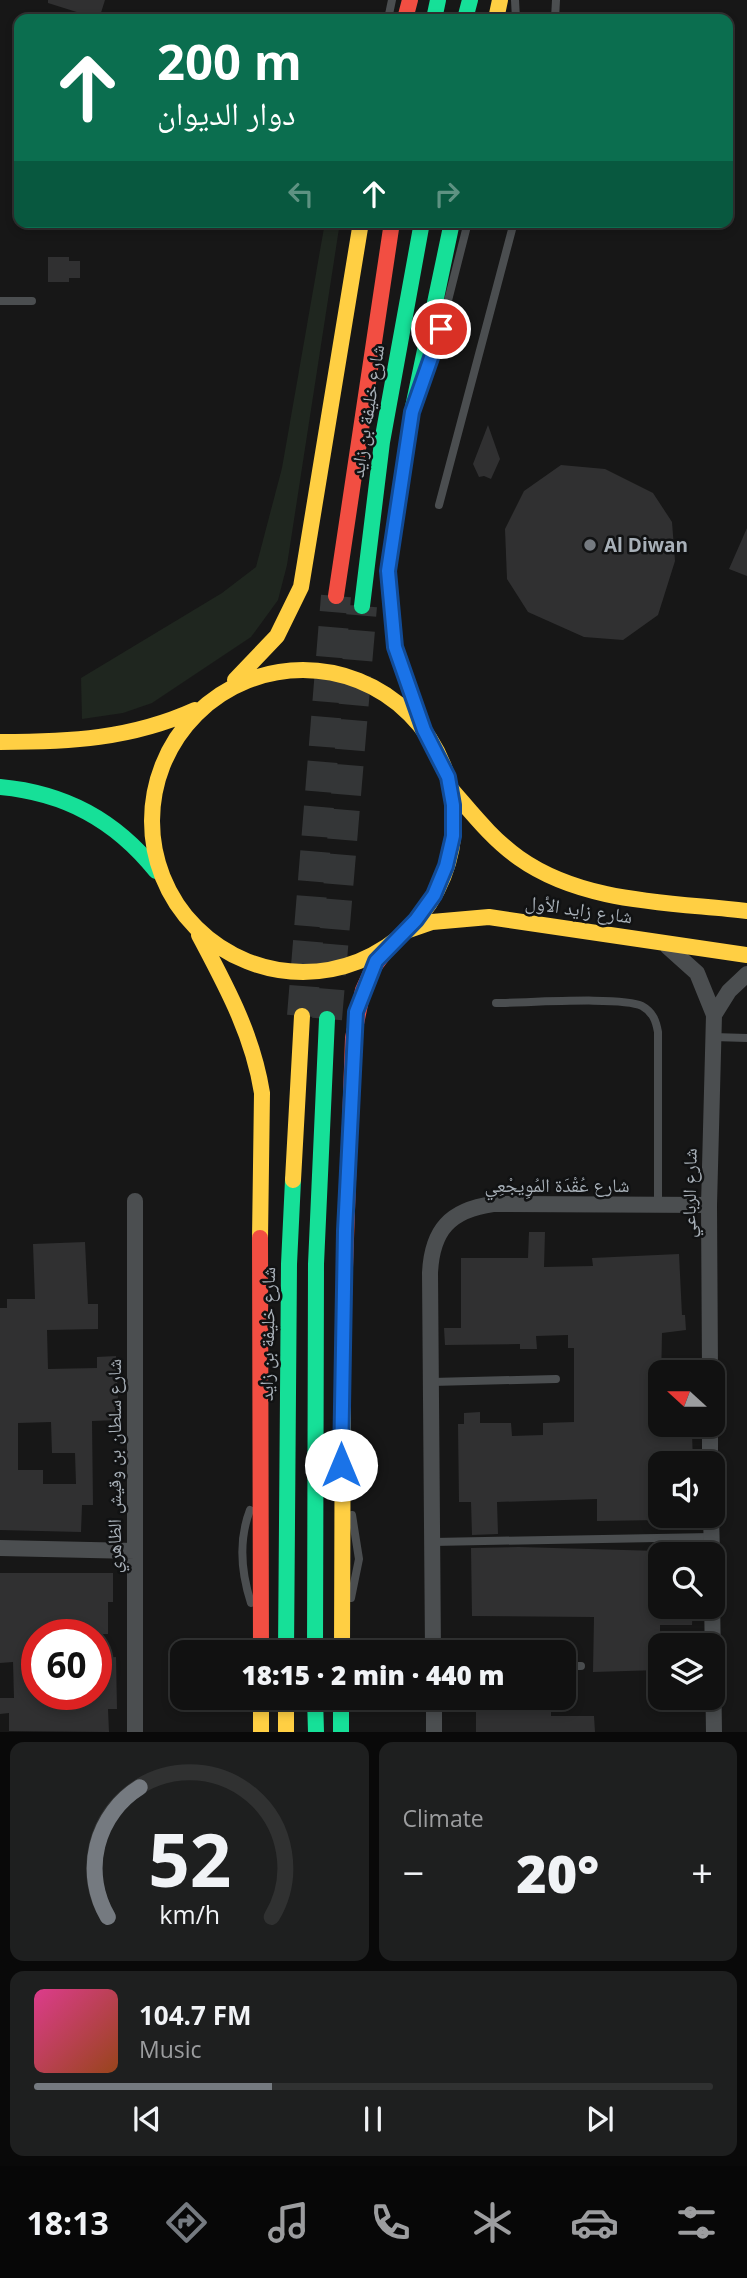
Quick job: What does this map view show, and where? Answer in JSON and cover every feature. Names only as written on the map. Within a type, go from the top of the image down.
[{"type":"main road","points":[[164,882],[153,844],[152,804],[170,748],[187,724],[254,664],[277,636],[301,587],[359,228]]},
{"type":"main road","name":"شارع خليفة بن زايد","points":[[336,596],[391,228]]},
{"type":"main road","name":"شارع خليفة بن زايد","points":[[362,606],[382,442],[421,228]]},
{"type":"main road","points":[[342,1640],[341,1381],[355,1025],[364,985],[376,961],[434,895],[446,866],[453,836],[451,789],[443,764],[424,730],[401,668],[389,603],[388,571],[412,412],[451,228]]},
{"type":"main road","points":[[0,741],[86,742],[120,738],[153,729],[252,678],[286,670],[339,673],[387,694],[424,730]]},
{"type":"main road","points":[[0,788],[32,788],[63,798],[93,813],[121,832],[145,855],[174,902],[195,928],[246,1024],[260,1075],[261,1640]]},
{"type":"main road","name":"شارع زايد الأول","points":[[451,789],[499,842],[527,863],[558,880],[631,897],[747,911]]},
{"type":"main road","name":"شارع زايد الأول","points":[[399,937],[432,922],[489,917],[747,955]]},
{"type":"main road","points":[[195,928],[235,956],[282,971],[321,971],[341,967],[368,957],[399,937]]},
{"type":"main road","name":"شارع خليفة بن زايد","points":[[286,1640],[289,1264],[302,1016]]},
{"type":"main road","points":[[315,1640],[316,1264],[327,1018]]},
{"type":"main road","points":[[261,1710],[261,1732]]},
{"type":"main road","points":[[286,1710],[286,1732]]},
{"type":"main road","points":[[315,1710],[316,1732]]},
{"type":"main road","points":[[341,1710],[341,1732]]},
{"type":"street","points":[[719,907],[747,896]]},
{"type":"street","name":"شارع الرباعي","points":[[664,944],[697,973],[714,1014],[709,1205],[710,1360]]},
{"type":"street","points":[[714,1014],[729,991],[747,974]]},
{"type":"street","name":"شارع سلطان بن وقيش الظاهري","points":[[135,1201],[135,1732]]},
{"type":"street","name":"شارع عُقْدَة المُوِيجْعِي","points":[[433,1640],[431,1252],[439,1233],[453,1217],[472,1207],[493,1204],[709,1205]]},
{"type":"street","points":[[711,1528],[711,1542]]},
{"type":"street","points":[[0,1548],[135,1551]]},
{"type":"street","points":[[712,1619],[714,1732]]},
{"type":"street","points":[[433,1710],[434,1732]]},
{"type":"lane","points":[[440,334],[466,228]]},
{"type":"lane","points":[[439,505],[512,228]]},
{"type":"lane","points":[[0,301],[32,301]]},
{"type":"lane","points":[[412,412],[436,346]]},
{"type":"lane","points":[[496,1003],[628,1002],[649,1010],[658,1032],[658,1205]]},
{"type":"lane","points":[[713,1037],[747,1038]]},
{"type":"lane","points":[[432,1382],[556,1379]]},
{"type":"lane","points":[[433,1542],[711,1537]]},
{"type":"lane","points":[[576,1666],[581,1666]]},
{"type":"shaded area","points":[[324,228],[339,228],[287,565],[278,600],[251,637],[152,703],[123,713],[82,719],[81,678],[222,593],[256,567],[282,468]]},
{"type":"building","points":[[48,0],[105,0],[101,14],[83,14],[48,3]]},
{"type":"building","points":[[48,257],[69,257],[69,261],[80,261],[80,278],[69,278],[69,282],[48,282]]},
{"type":"building","points":[[488,425],[500,459],[491,479],[479,477],[473,464]]},
{"type":"building","name":"Al Diwan","points":[[561,465],[605,469],[653,493],[672,522],[675,561],[658,615],[623,640],[584,637],[528,612],[507,579],[505,529],[524,491]]},
{"type":"building","points":[[747,528],[747,576],[729,569]]},
{"type":"building","points":[[529,1232],[545,1232],[544,1267],[593,1266],[592,1258],[679,1254],[682,1315],[685,1315],[686,1330],[662,1333],[661,1360],[648,1360],[648,1437],[692,1437],[693,1451],[648,1451],[648,1520],[597,1521],[597,1499],[497,1502],[498,1534],[472,1535],[471,1502],[459,1502],[458,1424],[464,1424],[464,1413],[480,1412],[480,1423],[511,1423],[512,1436],[543,1435],[543,1423],[574,1422],[574,1348],[568,1348],[568,1335],[536,1336],[537,1349],[520,1349],[520,1344],[445,1345],[444,1328],[461,1328],[461,1258],[528,1258]]},
{"type":"building","points":[[85,1242],[88,1304],[98,1304],[98,1329],[47,1330],[48,1369],[97,1368],[97,1357],[116,1356],[119,1420],[92,1421],[93,1505],[82,1505],[81,1532],[0,1530],[0,1308],[7,1308],[7,1299],[35,1299],[33,1244]],"holes":[[[51,1422],[52,1453],[75,1453],[76,1484],[43,1484],[43,1470],[18,1470],[18,1423]]]},
{"type":"building","points":[[471,1548],[648,1551],[648,1619],[692,1619],[692,1625],[660,1625],[660,1633],[648,1633],[648,1670],[593,1672],[594,1617],[472,1616]]},
{"type":"building","points":[[0,1573],[113,1573],[113,1602],[108,1602],[108,1619],[21,1619],[21,1710],[108,1710],[109,1732],[9,1731],[9,1713],[0,1714],[0,1698],[14,1698],[13,1662],[0,1663]]},
{"type":"building","points":[[112,1657],[116,1657],[117,1709],[112,1709]]},
{"type":"building","points":[[476,1710],[551,1710],[551,1716],[594,1716],[595,1732],[476,1732]]},
{"type":"tunnel","points":[[302,1016],[336,596]]},
{"type":"tunnel","points":[[327,1019],[362,606]]},
{"type":"traffic: fast","points":[[435,14],[438,0]]},
{"type":"traffic: fast","points":[[466,14],[470,0]]},
{"type":"traffic: fast","points":[[362,606],[382,442],[421,228]]},
{"type":"traffic: fast","points":[[420,720],[395,647],[388,571],[412,412],[451,228]]},
{"type":"traffic: fast","points":[[0,787],[46,795],[87,812],[123,837],[156,871]]},
{"type":"traffic: fast","points":[[315,1640],[316,1264],[327,1019]]},
{"type":"traffic: fast","points":[[286,1640],[289,1264],[293,1180]]},
{"type":"traffic: fast","points":[[315,1710],[316,1732]]},
{"type":"traffic: fast","points":[[341,1710],[341,1732]]},
{"type":"traffic: slow","points":[[497,14],[500,0]]},
{"type":"traffic: slow","points":[[235,680],[277,636],[301,587],[360,228]]},
{"type":"traffic: slow","points":[[288,670],[318,670],[361,681],[387,695],[420,725],[443,763],[448,777],[454,821],[454,836],[443,879],[429,905],[410,928],[387,947],[361,961],[318,972],[288,972],[245,961],[219,947],[186,917],[163,879],[158,865],[152,836],[152,806],[163,763],[177,737],[207,704],[245,681],[259,676],[288,670]]},
{"type":"traffic: slow","points":[[0,742],[99,737],[147,727],[195,710]]},
{"type":"traffic: slow","points":[[451,789],[500,843],[544,873],[600,893],[747,911]]},
{"type":"traffic: slow","points":[[406,931],[432,922],[489,917],[747,955]]},
{"type":"traffic: slow","points":[[199,935],[237,1011],[258,1072],[262,1093],[260,1238]]},
{"type":"traffic: slow","points":[[293,1180],[302,1016]]},
{"type":"traffic: slow","points":[[342,1640],[343,1325]]},
{"type":"traffic: slow","points":[[261,1710],[261,1732]]},
{"type":"traffic: slow","points":[[286,1710],[286,1732]]},
{"type":"traffic: jam","points":[[406,14],[410,0]]},
{"type":"traffic: jam","points":[[336,596],[391,228]]},
{"type":"traffic: jam","points":[[343,1325],[353,1038],[363,990],[373,968],[388,948]]},
{"type":"traffic: jam","points":[[260,1238],[261,1640]]},
{"type":"place","name":"Al Diwan","points":[[590,545]]},
{"type":"route","points":[[341,1465],[345,1231],[356,1012],[364,985],[376,961],[416,920],[434,895],[451,851],[453,836],[453,805],[448,777],[438,752],[424,730],[395,647],[388,571],[412,412],[441,329]]}]
